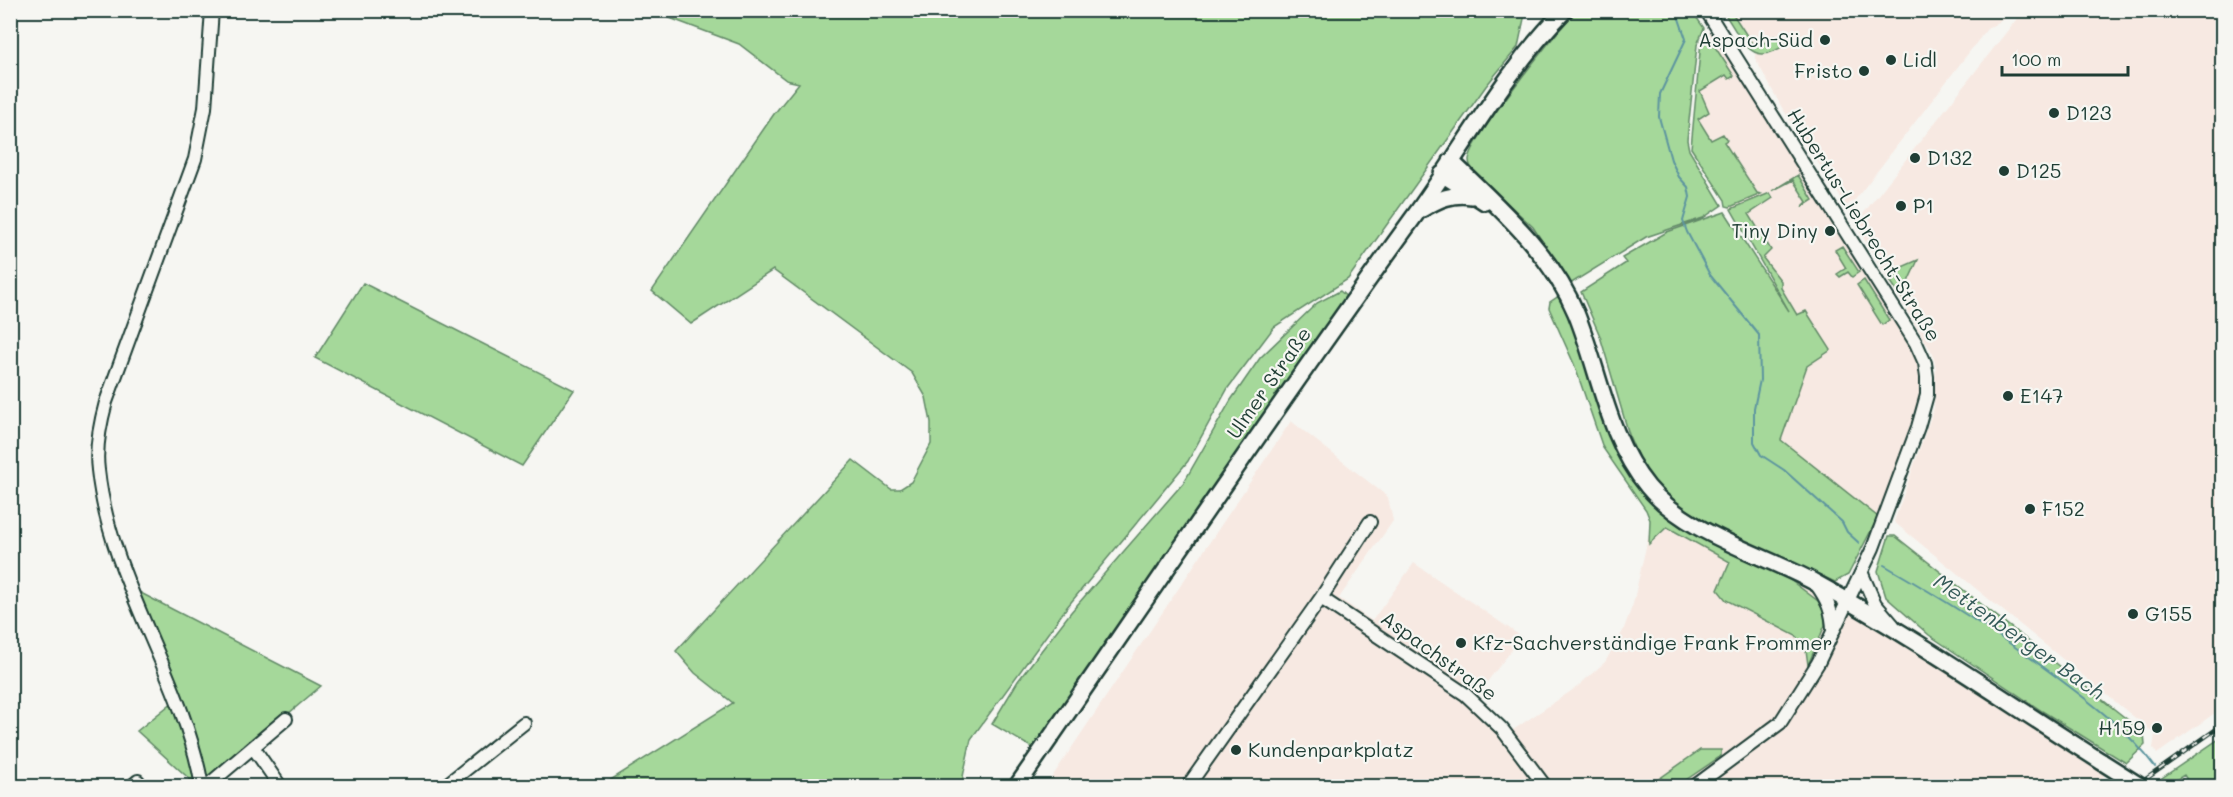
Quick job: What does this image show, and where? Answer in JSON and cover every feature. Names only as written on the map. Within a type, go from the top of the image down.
[{"type":"main road","name":"Ulmer Straße","points":[[1017,786],[1339,319],[1417,213],[1516,66],[1565,10]]},
{"type":"main road","points":[[1447,168],[1474,196],[1499,210]]},
{"type":"main road","points":[[1447,168],[1499,210],[1526,236],[1558,279],[1575,312],[1589,349],[1616,435],[1650,489],[1694,524],[1815,583],[1848,602],[2140,786]]},
{"type":"main road","points":[[1417,213],[1442,198],[1458,194],[1474,196]]},
{"type":"street","points":[[202,786],[189,732],[120,560],[103,502],[97,468],[100,426],[106,402],[195,159],[205,108],[212,10]]},
{"type":"street","name":"Hubertus-Liebrecht-Straße","points":[[1695,786],[1780,723],[1811,677],[1862,574],[1918,427],[1927,395],[1925,363],[1916,343],[1706,10]]},
{"type":"street","points":[[1188,786],[1321,598],[1370,522]]},
{"type":"street","points":[[1862,574],[1875,604],[1901,635]]},
{"type":"street","points":[[1815,583],[1828,601],[1833,618],[1833,633]]},
{"type":"street","name":"Aspachstraße","points":[[1321,598],[1465,694],[1502,729],[1545,786]]},
{"type":"street","points":[[207,786],[286,719]]},
{"type":"street","points":[[445,786],[524,723]]},
{"type":"street","points":[[253,747],[280,786]]},
{"type":"shaded area","name":"Aspach-Süd","points":[[1731,11],[2017,11],[1987,29],[1855,200],[1846,206],[1781,106],[1756,60],[1753,45]]},
{"type":"shaded area","points":[[2023,11],[2222,11],[2222,708],[2157,754],[2153,748],[2155,734],[1894,522],[1934,408],[1936,369],[1933,354],[1855,224]]},
{"type":"shaded area","name":"Aspach-Süd","points":[[1711,31],[1836,223],[1916,358],[1920,381],[1920,401],[1878,517],[1781,440],[1811,355],[1805,338],[1691,140],[1703,40]]},
{"type":"shaded area","points":[[1291,421],[1388,497],[1393,521],[1339,598],[1372,621],[1414,563],[1522,637],[1476,696],[1510,732],[1577,687],[1605,662],[1623,631],[1633,604],[1655,507],[1849,608],[2108,774],[2089,786],[1046,786]]},
{"type":"green space","points":[[1525,10],[1525,14],[1518,47],[1486,86],[1348,279],[1274,327],[1228,388],[1188,461],[1067,607],[971,739],[961,786],[601,786],[733,703],[695,673],[676,651],[853,460],[891,489],[900,489],[911,482],[931,444],[931,422],[926,397],[912,373],[773,270],[691,324],[652,291],[774,114],[799,83],[786,80],[739,44],[651,11]]},
{"type":"green space","points":[[1576,11],[1692,11],[1704,28],[1697,45],[1687,140],[1689,150],[1722,205],[1703,218],[1646,237],[1570,284],[1533,227],[1477,175],[1470,167],[1469,160],[1473,148],[1499,108],[1534,61]]},
{"type":"green space","points":[[1723,11],[1731,11],[1753,45],[1761,45],[1774,36],[1786,42],[1789,37],[1792,39],[1779,49],[1759,54],[1744,43]]},
{"type":"green space","points":[[1706,33],[1734,76],[1729,79],[1726,75],[1700,91],[1709,112],[1698,119],[1711,140],[1723,134],[1727,140],[1724,142],[1757,193],[1761,194],[1730,207],[1726,206],[1725,200],[1691,148],[1701,41]]},
{"type":"green space","points":[[1798,175],[1813,200],[1802,207],[1807,202],[1793,180],[1772,191]]},
{"type":"green space","points":[[1770,193],[1773,198],[1749,214],[1771,250],[1763,258],[1781,281],[1781,288],[1797,315],[1806,311],[1831,350],[1807,366],[1781,440],[1878,517],[1848,575],[1835,582],[1702,521],[1659,489],[1641,464],[1630,438],[1600,336],[1581,292],[1626,263],[1622,258],[1667,232],[1725,212],[1789,311],[1731,209]]},
{"type":"green space","points":[[1842,246],[1859,272],[1852,277],[1848,272],[1840,277],[1837,274],[1846,268],[1835,250]]},
{"type":"green space","points":[[1918,260],[1907,284],[1904,301],[1891,282],[1902,267]]},
{"type":"green space","points":[[1864,280],[1889,320],[1882,325],[1857,285]]},
{"type":"green space","points":[[363,283],[574,390],[522,466],[315,358]]},
{"type":"green space","points":[[1340,291],[1348,298],[1036,750],[992,724],[1018,681],[1071,612],[1184,482],[1231,400],[1260,358],[1317,303]]},
{"type":"green space","points":[[1562,294],[1617,448],[1699,532],[1786,577],[1818,601],[1824,612],[1825,625],[1808,665],[1806,650],[1796,636],[1726,600],[1718,590],[1730,562],[1667,527],[1649,544],[1650,520],[1646,510],[1603,448],[1574,364],[1549,308],[1550,302]]},
{"type":"green space","points":[[1889,536],[1895,536],[2128,720],[2144,734],[2145,745],[2126,763],[2042,711],[1929,635],[1886,597],[1878,571]]},
{"type":"green space","points":[[137,591],[321,686],[210,780],[204,776]]},
{"type":"green space","points":[[173,702],[186,732],[195,784],[137,731]]},
{"type":"green space","points":[[2222,737],[2222,786],[2191,786],[2184,775],[2166,786],[2156,782]]},
{"type":"green space","points":[[1700,750],[1721,750],[1721,756],[1677,786],[1636,786],[1653,783]]},
{"type":"waterway","name":"Mettenberger Bach","points":[[1676,10],[1686,39],[1660,94],[1659,117],[1671,160],[1679,177],[1688,187],[1690,197],[1683,221],[1687,232],[1710,275],[1759,335],[1760,380],[1754,408],[1754,442],[1761,455],[1784,470],[1842,522],[1847,532],[1859,543]]},
{"type":"waterway","name":"Mettenberger Bach","points":[[1884,565],[1970,617],[2054,675],[2121,729],[2155,767]]},
{"type":"waterway","name":"Mettenberger Bach","points":[[2166,781],[2170,786]]},
{"type":"railway","points":[[2136,786],[2222,725]]},
{"type":"place","name":"Aspach-Süd","points":[[1825,40]]},
{"type":"place","name":"Lidl","points":[[1891,60]]},
{"type":"place","name":"Fristo","points":[[1864,71]]},
{"type":"place","name":"D123","points":[[2054,113]]},
{"type":"place","name":"D132","points":[[1915,158]]},
{"type":"place","name":"D125","points":[[2004,171]]},
{"type":"place","name":"P1","points":[[1901,206]]},
{"type":"place","name":"Tiny Diny","points":[[1830,231]]},
{"type":"place","name":"E147","points":[[2008,396]]},
{"type":"place","name":"F152","points":[[2030,509]]},
{"type":"place","name":"G155","points":[[2133,614]]},
{"type":"place","name":"Kfz-Sachverständige Frank Frommer","points":[[1461,643]]},
{"type":"place","name":"H159","points":[[2157,728]]},
{"type":"place","name":"Kundenparkplatz","points":[[1236,750]]}]
